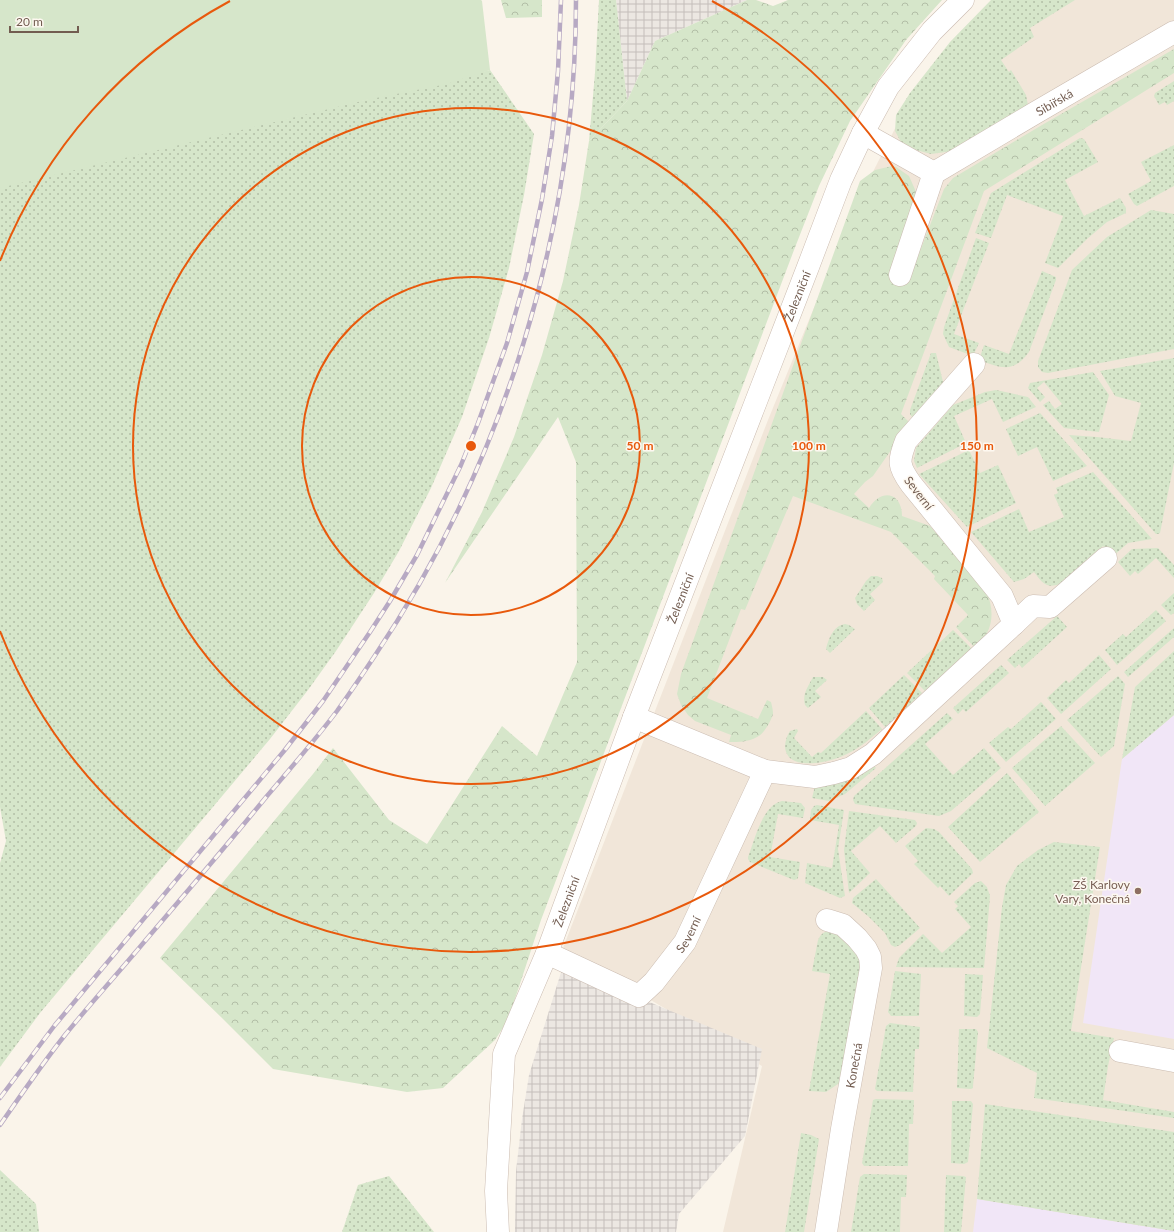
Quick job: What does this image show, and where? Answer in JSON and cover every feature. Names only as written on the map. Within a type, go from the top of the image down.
[{"type":"street","name":"Železniční","points":[[498,1232],[496,1191],[504,1054],[547,953],[634,717],[806,275],[841,180],[863,133],[888,87],[932,31],[963,0]]},
{"type":"street","name":"Sibiřská","points":[[934,173],[1035,112],[1174,32]]},
{"type":"street","points":[[863,133],[934,173],[900,275]]},
{"type":"street","name":"Severní","points":[[974,364],[906,441],[900,455],[901,469],[911,484],[1002,596],[1014,624]]},
{"type":"street","points":[[634,717],[765,770],[815,776],[851,768],[873,754],[1033,606],[1050,608],[1106,558]]},
{"type":"street","name":"Severní","points":[[547,953],[639,996],[654,982],[684,942],[765,770]]},
{"type":"street","name":"Konečná","points":[[826,1232],[842,1129],[871,968],[870,957],[866,949],[857,938],[843,925],[827,920]]},
{"type":"street","points":[[1120,1051],[1174,1061]]},
{"type":"shaded area","points":[[616,0],[747,0],[655,41],[627,101]]},
{"type":"shaded area","points":[[1021,0],[1174,0],[1174,1232],[723,1232],[762,1066],[563,948],[768,420],[856,205],[906,107]]},
{"type":"shaded area","name":"ZŠ Karlovy Vary, Konečná","points":[[1174,715],[1174,1039],[1083,1023],[1122,759]]},
{"type":"shaded area","points":[[563,966],[762,1049],[745,1136],[679,1214],[676,1232],[515,1232],[516,1171],[529,1075]]},
{"type":"shaded area","points":[[977,1199],[1174,1231],[1174,1232],[973,1232]]},
{"type":"green space","points":[[0,0],[481,0],[490,70],[447,84],[366,100],[0,188]]},
{"type":"green space","points":[[501,0],[542,0],[542,17],[506,18]]},
{"type":"green space","points":[[599,0],[616,0],[627,101],[589,141],[595,73]]},
{"type":"green space","points":[[747,0],[756,0],[773,6],[788,0],[942,0],[906,40],[850,121],[819,186],[541,920],[508,1020],[495,1040],[443,1088],[407,1092],[273,1069],[160,958],[333,748],[389,820],[427,844],[502,726],[537,756],[577,662],[576,462],[558,417],[445,583],[482,512],[514,437],[542,355],[563,281],[579,205],[589,141],[627,101],[655,41]]},
{"type":"green space","points":[[991,0],[1075,0],[1030,28],[1034,37],[1001,60],[1009,72],[1011,70],[1026,95],[1028,105],[953,151],[931,154],[916,150],[901,142],[895,131],[896,115],[910,93],[950,42]]},
{"type":"green space","points":[[1174,49],[1174,73],[984,191],[901,414],[910,423],[873,476],[854,494],[869,508],[879,497],[885,495],[895,498],[899,502],[902,516],[930,526],[987,593],[991,608],[991,623],[986,635],[975,648],[956,627],[968,615],[934,579],[935,576],[891,532],[793,496],[745,610],[741,609],[707,698],[758,719],[767,700],[771,702],[773,714],[771,720],[760,735],[754,739],[740,742],[729,742],[731,735],[695,721],[688,715],[681,705],[677,694],[681,674],[860,181],[875,170],[892,166],[909,176],[917,194],[908,282],[944,189],[953,178]]},
{"type":"green space","points":[[490,70],[534,134],[524,195],[509,268],[489,338],[462,417],[431,488],[399,551],[374,593],[336,651],[308,690],[270,739],[40,1013],[0,1067],[0,863],[6,841],[0,807],[0,187]]},
{"type":"green space","points":[[1174,81],[1174,101],[1167,105],[1165,102],[1159,105],[1154,96],[1155,93]]},
{"type":"green space","points":[[1080,138],[1084,139],[1098,162],[1065,180],[1084,216],[1120,198],[1126,208],[1126,213],[1107,222],[1087,239],[1058,268],[1045,263],[1063,216],[1007,195],[991,238],[975,233],[991,193]]},
{"type":"green space","points":[[1174,145],[1174,186],[1137,206],[1128,194],[1151,181],[1141,162]]},
{"type":"green space","points":[[1151,210],[1174,214],[1174,349],[1048,373],[1042,372],[1038,367],[1038,361],[1072,270],[1107,237]]},
{"type":"green space","points":[[976,238],[989,243],[954,334],[979,343],[973,356],[949,347],[943,334],[944,327]]},
{"type":"green space","points":[[1042,271],[1056,277],[1056,280],[1029,352],[1018,364],[1006,367],[1000,367],[979,360],[984,345],[1009,354]]},
{"type":"green space","points":[[931,353],[936,353],[944,386],[914,420],[910,414],[910,410]]},
{"type":"green space","points":[[1174,358],[1174,463],[1160,533],[1156,534],[1069,435],[1131,441],[1141,403],[1115,396],[1100,371]]},
{"type":"green space","points":[[1093,372],[1109,395],[1099,432],[1064,428],[1043,405],[1049,401],[1055,409],[1062,404],[1044,382],[1037,388],[1045,397],[1040,402],[1028,388],[1030,383]]},
{"type":"green space","points":[[996,390],[1028,397],[1036,407],[1003,422],[992,399],[954,416],[966,443],[917,468],[914,461],[916,448],[953,405],[985,392]]},
{"type":"green space","points":[[1040,413],[1087,466],[1053,481],[1037,447],[1018,456],[1006,429]]},
{"type":"green space","points":[[969,450],[980,473],[998,465],[1016,503],[967,527],[919,474]]},
{"type":"green space","points":[[1093,472],[1152,539],[1128,543],[1112,557],[1103,546],[1060,584],[1051,586],[1044,584],[1034,572],[1024,579],[1014,582],[971,532],[1019,509],[1029,532],[1064,517],[1054,495],[1058,493],[1056,488]]},
{"type":"green space","points":[[1158,548],[1174,565],[1174,578],[1156,558],[1138,574],[1135,571],[1130,576],[1118,562],[1132,549]]},
{"type":"green space","points":[[871,576],[882,578],[883,582],[870,594],[875,600],[864,611],[857,604],[855,598]]},
{"type":"green space","points":[[1174,593],[1174,613],[1171,615],[1161,605]]},
{"type":"green space","points":[[1156,610],[1166,621],[1117,665],[1105,650],[1123,634],[1126,637]]},
{"type":"green space","points":[[1057,616],[1067,627],[1022,668],[1019,664],[1015,668],[1007,660]]},
{"type":"green space","points":[[845,624],[855,629],[830,653],[826,649],[830,637],[837,627]]},
{"type":"green space","points":[[1174,628],[1174,637],[1128,677],[1124,672]]},
{"type":"green space","points":[[953,630],[972,649],[925,691],[907,673]]},
{"type":"green space","points":[[1174,651],[1174,715],[1122,759],[1135,687]]},
{"type":"green space","points":[[1099,655],[1111,669],[1061,714],[1047,698],[1066,680],[1069,683]]},
{"type":"green space","points":[[1001,665],[1009,673],[966,712],[963,709],[958,714],[953,708]]},
{"type":"green space","points":[[904,675],[922,693],[885,727],[869,708]]},
{"type":"green space","points":[[1118,676],[1125,684],[1114,746],[1101,757],[1067,720]]},
{"type":"green space","points":[[813,677],[823,677],[827,680],[815,691],[821,697],[808,708],[805,705],[804,697]]},
{"type":"green space","points":[[1041,702],[1056,719],[1006,762],[989,743],[1008,727],[1011,729]]},
{"type":"green space","points":[[866,711],[882,729],[852,752],[825,762],[816,763],[798,762],[787,754],[785,748],[787,736],[790,731],[797,729],[798,731],[794,738],[812,757],[818,752],[821,753]]},
{"type":"green space","points":[[947,713],[953,719],[925,744],[953,775],[984,748],[1001,768],[951,811],[939,816],[855,804],[853,800],[854,796]]},
{"type":"green space","points":[[1061,726],[1095,763],[1045,806],[1012,768]]},
{"type":"green space","points":[[874,766],[876,768],[845,794],[829,801],[812,798],[815,786]]},
{"type":"green space","points":[[1007,773],[1039,812],[980,862],[948,827]]},
{"type":"green space","points":[[782,801],[801,803],[805,808],[803,818],[778,814],[770,857],[800,862],[798,878],[794,880],[750,862],[748,859],[764,816],[775,804]]},
{"type":"green space","points":[[817,805],[844,810],[838,849],[845,896],[840,898],[805,883],[807,863],[832,868],[839,825],[810,820],[811,810]]},
{"type":"green space","points":[[849,811],[915,820],[917,823],[916,826],[896,843],[880,826],[851,851],[870,873],[849,893],[844,850]]},
{"type":"green space","points":[[926,828],[934,829],[939,832],[972,869],[973,873],[949,896],[940,886],[938,888],[914,864],[918,861],[905,846]]},
{"type":"green space","points":[[1054,842],[1100,847],[1071,1031],[1114,1038],[1103,1100],[1174,1112],[1174,1118],[1034,1098],[1037,1073],[987,1048],[1002,907],[1006,885],[1017,866],[1038,850]]},
{"type":"green space","points":[[876,879],[920,928],[900,945],[895,947],[891,945],[885,933],[852,903],[853,898]]},
{"type":"green space","points":[[981,881],[987,887],[990,896],[984,968],[896,967],[899,958],[923,934],[942,953],[971,927],[955,909],[958,906],[954,902],[975,883]]},
{"type":"green space","points":[[829,931],[841,935],[853,948],[863,963],[844,1080],[826,1092],[809,1091],[830,974],[812,971],[818,940],[822,934]]},
{"type":"green space","points":[[895,971],[921,974],[919,1016],[891,1016],[888,1012]]},
{"type":"green space","points":[[965,974],[983,975],[980,1014],[977,1017],[964,1016]]},
{"type":"green space","points":[[890,1023],[920,1027],[919,1049],[915,1049],[913,1092],[877,1091],[875,1089],[886,1026]]},
{"type":"green space","points":[[959,1029],[976,1029],[978,1032],[973,1088],[971,1089],[957,1088]]},
{"type":"green space","points":[[873,1100],[914,1100],[913,1124],[909,1124],[908,1166],[864,1166],[862,1163]]},
{"type":"green space","points":[[952,1101],[971,1101],[973,1104],[968,1162],[964,1164],[951,1163]]},
{"type":"green space","points":[[985,1104],[1174,1132],[1174,1231],[977,1199]]},
{"type":"green space","points":[[801,1133],[811,1135],[819,1139],[804,1232],[785,1232]]},
{"type":"green space","points":[[0,1170],[36,1204],[39,1232],[0,1232]]},
{"type":"green space","points":[[864,1174],[907,1175],[906,1197],[901,1197],[900,1232],[851,1232],[860,1177]]},
{"type":"green space","points":[[946,1175],[966,1177],[961,1232],[944,1232]]},
{"type":"green space","points":[[389,1176],[434,1232],[342,1232],[358,1185]]},
{"type":"railway","points":[[0,1098],[55,1025],[284,751],[323,701],[390,601],[417,555],[461,465],[478,423],[507,343],[527,272],[542,199],[552,136],[558,71],[561,0]]},
{"type":"railway","points":[[0,1125],[65,1035],[222,851],[337,711],[374,657],[420,583],[460,506],[495,426],[523,344],[546,259],[563,174],[573,87],[576,0]]},
{"type":"place","name":"ZŠ Karlovy Vary, Konečná","points":[[1138,891]]}]
